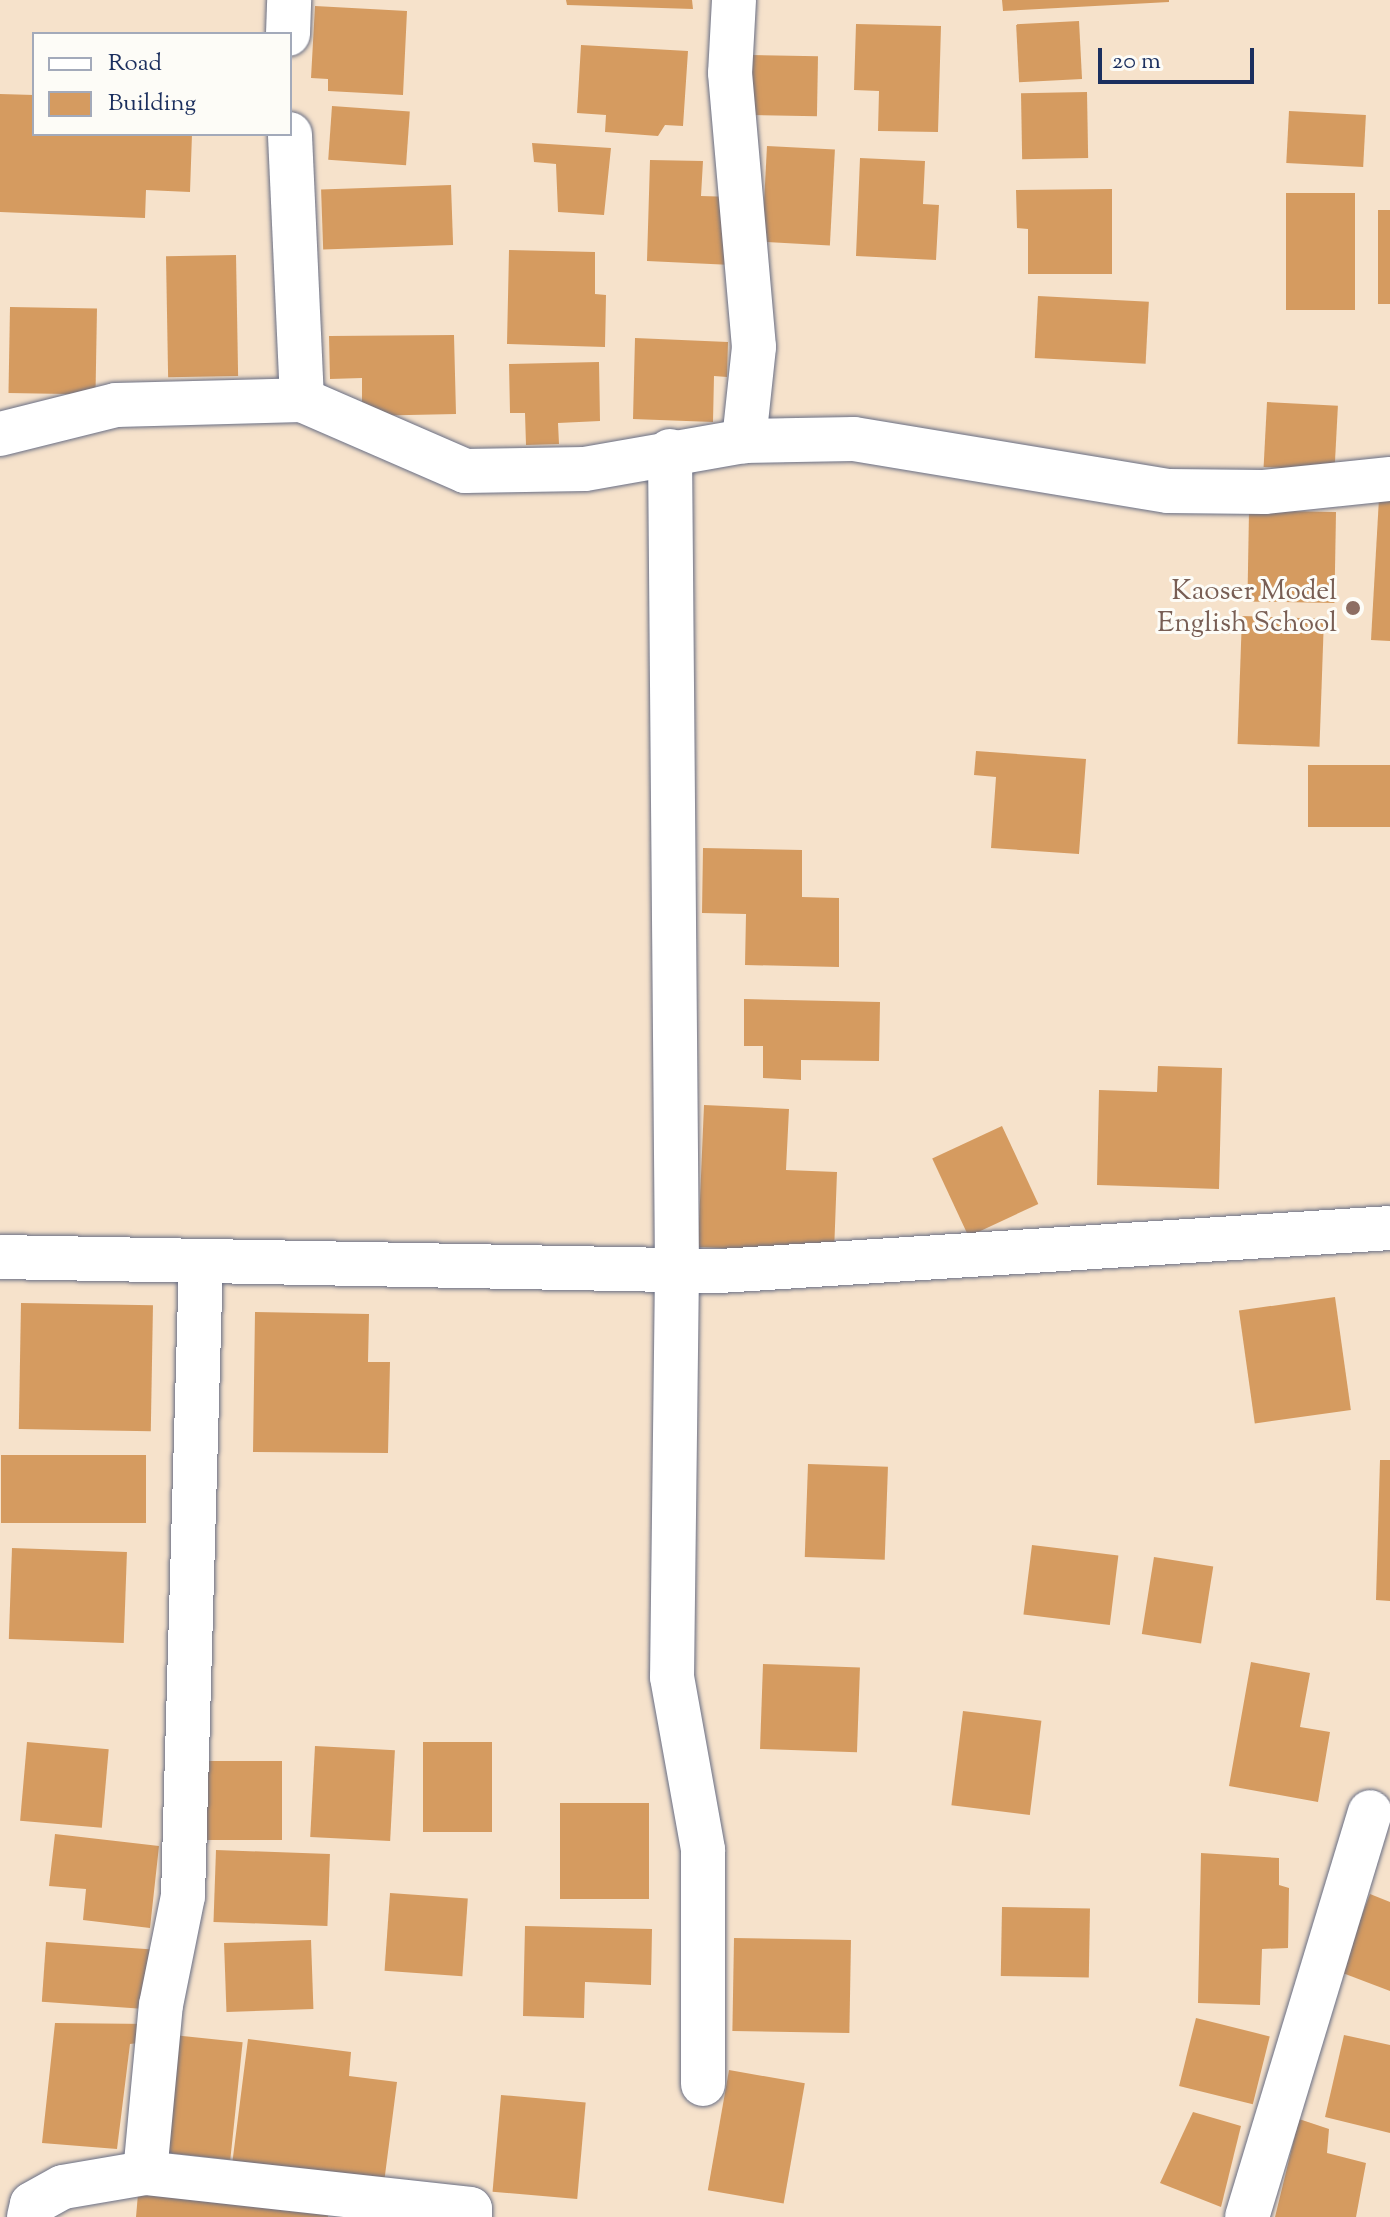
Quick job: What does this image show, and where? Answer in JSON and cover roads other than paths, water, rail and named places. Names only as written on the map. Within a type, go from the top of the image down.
[{"type":"street","points":[[288,32],[289,0]]},
{"type":"street","points":[[734,0],[730,73],[754,347],[744,441]]},
{"type":"street","points":[[290,136],[302,400]]},
{"type":"street","points":[[0,434],[116,405],[302,400],[465,471],[585,469],[670,451],[744,441],[854,439],[1168,491],[1264,492],[1390,479]]},
{"type":"street","points":[[670,451],[677,1270],[672,1677],[703,1850],[703,2084]]},
{"type":"street","points":[[0,1257],[677,1270],[1390,1228]]},
{"type":"street","points":[[145,2173],[161,2005],[183,1896],[201,1261]]},
{"type":"street","points":[[1247,2217],[1370,1812]]},
{"type":"street","points":[[29,2217],[32,2204],[63,2187],[145,2173],[470,2209],[470,2217]]},
{"type":"place","name":"Kaoser Model English School","points":[[1353,608]]}]
